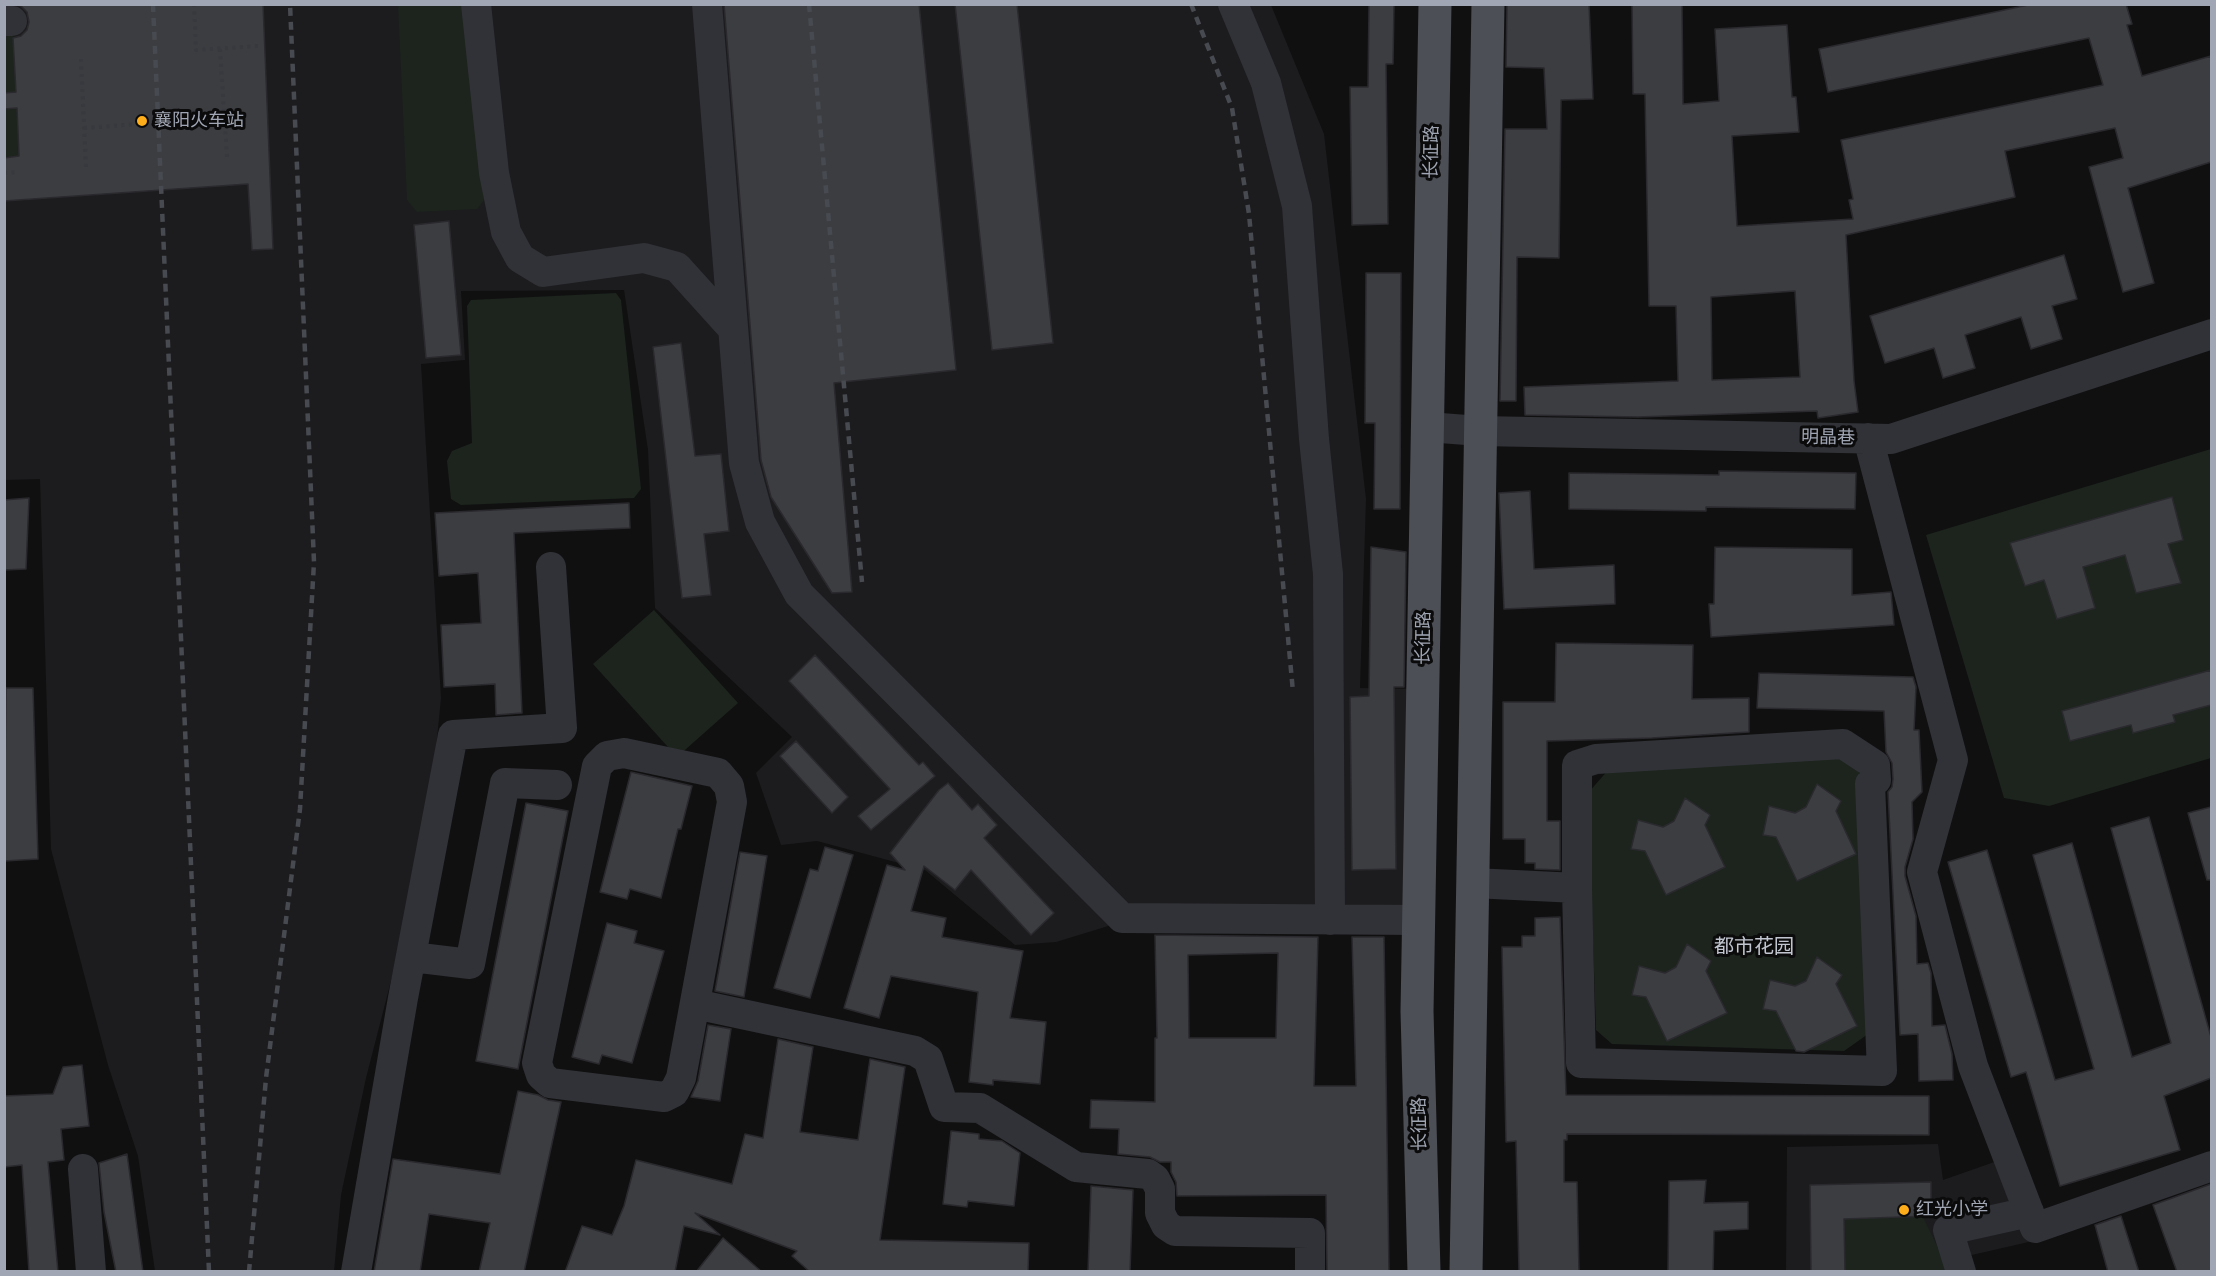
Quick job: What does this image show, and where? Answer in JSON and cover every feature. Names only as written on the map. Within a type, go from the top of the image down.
[{"type":"main road","name":"长征路","points":[[1424,1272],[1418,1022],[1435,4]]},
{"type":"main road","points":[[1466,1272],[1488,4]]},
{"type":"street","points":[[476,4],[494,173],[506,232],[520,258],[543,272],[644,258],[677,267],[733,329]]},
{"type":"street","points":[[1233,4],[1266,83],[1297,206],[1314,440],[1328,574],[1330,920]]},
{"type":"street","points":[[704,9],[744,463],[760,522],[799,594],[1122,918],[1419,920]]},
{"type":"street","name":"明晶巷","points":[[1427,427],[1480,431],[1891,439],[2211,334]]},
{"type":"street","points":[[1868,438],[1953,760],[1922,872],[1973,1066],[2035,1228],[2211,1166]]},
{"type":"street","points":[[356,1272],[453,735],[562,728],[551,567]]},
{"type":"street","points":[[1843,744],[1875,765],[1876,780],[1870,784],[1882,1071],[1581,1063],[1577,888],[1577,765],[1596,759],[1843,744]]},
{"type":"street","points":[[624,753],[718,773],[729,786],[732,802],[695,1004],[681,1078],[674,1092],[664,1097],[550,1083],[541,1075],[537,1063],[597,766],[606,756],[624,753]]},
{"type":"street","points":[[412,957],[470,964],[505,783],[557,785]]},
{"type":"street","points":[[1473,884],[1577,888]]},
{"type":"street","points":[[695,1004],[915,1051],[928,1059],[944,1107],[980,1108],[1076,1167],[1148,1174],[1155,1179],[1160,1189],[1160,1213],[1166,1225],[1175,1230],[1310,1233],[1310,1272]]},
{"type":"street","points":[[83,1169],[91,1272]]},
{"type":"street","points":[[1961,1272],[1948,1230],[2029,1212]]},
{"type":"path","points":[[194,4],[196,50],[258,46]]},
{"type":"path","points":[[220,49],[227,157]]},
{"type":"path","points":[[81,59],[86,167]]},
{"type":"path","points":[[84,128],[224,118]]},
{"type":"path","points":[[4,173],[19,172]]},
{"type":"shaded area","points":[[11,4],[19,156],[5,158],[4,5]]},
{"type":"shaded area","points":[[4,5],[1271,5],[1324,134],[1366,499],[1360,688],[1423,689],[1419,925],[1118,923],[1056,942],[1015,945],[925,870],[817,841],[781,845],[756,773],[792,737],[655,608],[648,450],[624,290],[461,291],[465,360],[421,364],[441,698],[429,820],[366,1078],[341,1195],[334,1271],[155,1271],[138,1156],[108,1065],[51,849],[40,479],[5,480]]},
{"type":"shaded area","points":[[398,5],[463,5],[484,200],[477,209],[417,212],[407,200]]},
{"type":"shaded area","points":[[616,293],[621,300],[641,489],[634,498],[461,505],[451,499],[447,461],[452,451],[472,443],[467,306],[471,300]]},
{"type":"shaded area","points":[[2211,449],[2211,758],[2049,806],[2004,798],[1926,535]]},
{"type":"shaded area","points":[[654,610],[738,703],[677,757],[593,664]]},
{"type":"shaded area","points":[[1839,755],[1859,768],[1871,1032],[1844,1051],[1612,1044],[1596,1030],[1588,793],[1610,768]]},
{"type":"shaded area","name":"红光小学","points":[[1938,1144],[1943,1180],[2000,1160],[2033,1241],[1963,1257],[1968,1271],[1786,1272],[1787,1147]]},
{"type":"shaded area","points":[[1923,1217],[1949,1271],[1845,1271],[1844,1219]]},
{"type":"building","name":"襄阳火车站","points":[[15,4],[263,4],[273,249],[252,250],[248,184],[4,201],[4,158],[19,156],[17,108],[4,109],[4,93],[16,92],[13,38],[21,36],[27,30],[29,22],[27,12]]},
{"type":"building","points":[[724,4],[919,4],[956,370],[834,383],[852,592],[832,593],[771,497],[761,460]]},
{"type":"building","points":[[955,4],[1017,4],[1053,343],[992,350]]},
{"type":"building","points":[[1369,4],[1394,4],[1393,64],[1386,64],[1388,224],[1352,225],[1350,87],[1368,87]]},
{"type":"building","points":[[1507,4],[1589,4],[1593,99],[1561,100],[1559,258],[1517,257],[1516,401],[1500,401],[1505,129],[1547,129],[1544,68],[1506,67]]},
{"type":"building","points":[[1632,4],[1682,4],[1683,104],[1719,101],[1715,29],[1787,25],[1792,97],[1796,97],[1799,132],[1732,136],[1737,226],[1853,219],[1849,200],[1853,199],[1841,140],[2103,85],[2089,38],[1828,92],[1819,49],[2033,4],[2126,4],[2132,24],[2127,25],[2142,76],[2211,56],[2211,162],[2128,188],[2154,283],[2123,292],[2089,167],[2123,158],[2115,128],[2005,151],[2015,197],[1846,235],[1854,381],[1858,412],[1818,418],[1817,411],[1638,417],[1525,415],[1524,387],[1678,381],[1676,306],[1649,306],[1645,94],[1633,94]],"holes":[[[1795,291],[1800,377],[1712,380],[1711,297]]]},
{"type":"building","points":[[449,221],[461,355],[426,358],[414,225]]},
{"type":"building","points":[[2064,255],[2077,299],[2052,306],[2062,339],[2031,349],[2021,317],[1965,335],[1975,368],[1943,378],[1934,348],[1885,363],[1870,316]]},
{"type":"building","points":[[1366,273],[1401,273],[1400,509],[1374,509],[1375,423],[1365,423]]},
{"type":"building","points":[[681,343],[695,456],[721,454],[729,531],[704,534],[711,595],[682,598],[653,347]]},
{"type":"building","points":[[1719,471],[1856,473],[1855,509],[1706,507],[1706,511],[1569,509],[1569,473],[1719,475]]},
{"type":"building","points":[[1530,491],[1534,569],[1614,565],[1615,604],[1504,609],[1499,493]]},
{"type":"building","points":[[2172,497],[2183,540],[2168,544],[2181,583],[2136,593],[2125,555],[2083,567],[2095,608],[2057,619],[2044,580],[2025,586],[2010,543]]},
{"type":"building","points":[[29,498],[26,569],[4,570],[4,500]]},
{"type":"building","points":[[629,503],[630,528],[514,533],[522,713],[496,715],[495,684],[444,687],[441,625],[481,623],[478,573],[439,576],[435,513]]},
{"type":"building","points":[[1371,547],[1406,552],[1404,687],[1394,687],[1396,869],[1352,870],[1350,697],[1369,696]]},
{"type":"building","points":[[1715,547],[1852,549],[1852,595],[1891,592],[1894,625],[1711,637],[1709,604],[1714,604]]},
{"type":"building","points":[[1556,643],[1693,645],[1692,699],[1749,698],[1749,732],[1547,741],[1547,821],[1560,821],[1560,870],[1535,869],[1535,863],[1525,863],[1525,839],[1503,839],[1503,702],[1555,702]]},
{"type":"building","points":[[815,655],[919,765],[923,762],[935,776],[871,830],[858,816],[890,789],[789,681]]},
{"type":"building","points":[[2211,670],[2211,705],[2173,715],[2175,722],[2133,733],[2131,725],[2070,741],[2062,711]]},
{"type":"building","points":[[1759,673],[1913,677],[1916,687],[1914,730],[1919,730],[1922,792],[1912,802],[1913,839],[1905,867],[1905,876],[1916,916],[1917,964],[1928,963],[1931,973],[1932,1026],[1945,1025],[1952,1054],[1953,1080],[1919,1081],[1918,1034],[1900,1035],[1888,792],[1892,787],[1893,779],[1892,763],[1886,752],[1884,711],[1757,708]]},
{"type":"building","points":[[6,688],[33,688],[38,859],[4,861]]},
{"type":"building","points":[[796,741],[848,797],[832,813],[780,756]]},
{"type":"building","points":[[631,772],[692,786],[681,829],[678,829],[661,898],[630,889],[627,899],[600,892]]},
{"type":"building","points":[[948,783],[972,810],[978,804],[997,825],[984,838],[1054,913],[1031,935],[971,870],[955,890],[924,866],[911,911],[946,918],[942,937],[1023,951],[1010,1018],[1046,1022],[1040,1084],[993,1080],[993,1085],[969,1082],[978,992],[891,976],[879,1018],[844,1008],[887,865],[905,870],[890,853],[939,790]]},
{"type":"building","points":[[1817,784],[1841,801],[1836,811],[1856,854],[1797,881],[1776,837],[1763,835],[1769,806],[1795,813],[1806,807]]},
{"type":"building","points":[[1685,798],[1710,815],[1705,825],[1725,867],[1666,895],[1645,851],[1631,849],[1638,820],[1663,827],[1674,821]]},
{"type":"building","points":[[526,803],[568,811],[518,1069],[476,1061]]},
{"type":"building","points":[[2211,807],[2211,880],[2207,880],[2188,813]]},
{"type":"building","points":[[2149,817],[2211,1037],[2211,1078],[2164,1096],[2180,1150],[2060,1186],[2026,1072],[2011,1077],[1948,862],[1987,850],[2055,1080],[2094,1069],[2033,855],[2072,843],[2132,1057],[2171,1043],[2111,828]]},
{"type":"building","points":[[825,847],[853,855],[810,998],[774,988],[810,869],[818,871]]},
{"type":"building","points":[[740,852],[767,856],[744,997],[715,991]]},
{"type":"building","points":[[1560,917],[1566,1095],[1929,1096],[1929,1135],[1567,1134],[1567,1140],[1564,1140],[1564,1182],[1577,1182],[1579,1272],[1519,1272],[1516,1141],[1506,1142],[1502,947],[1522,947],[1522,936],[1535,936],[1535,918]]},
{"type":"building","points":[[607,923],[637,931],[634,943],[664,951],[632,1063],[602,1055],[599,1064],[572,1057]]},
{"type":"building","points":[[1155,935],[1318,937],[1314,1086],[1356,1086],[1352,937],[1384,937],[1389,1272],[1327,1272],[1326,1195],[1177,1196],[1171,1162],[1160,1162],[1150,1157],[1118,1154],[1119,1129],[1090,1128],[1091,1100],[1155,1102],[1155,1038],[1157,1038]],"holes":[[[1278,953],[1276,1038],[1189,1038],[1188,955]]]},
{"type":"building","points":[[1687,944],[1711,961],[1706,971],[1727,1013],[1667,1041],[1646,997],[1632,995],[1639,966],[1665,973],[1676,967]]},
{"type":"building","points":[[1817,957],[1842,975],[1836,984],[1857,1026],[1804,1052],[1796,1051],[1776,1011],[1763,1009],[1770,980],[1795,986],[1806,981]]},
{"type":"building","points":[[708,1025],[731,1029],[720,1101],[691,1097],[698,1081]]},
{"type":"building","points":[[778,1039],[813,1047],[800,1132],[858,1140],[870,1059],[905,1067],[880,1240],[1029,1243],[1028,1272],[810,1272],[792,1256],[797,1251],[695,1213],[720,1235],[684,1226],[675,1272],[565,1272],[582,1226],[612,1235],[624,1206],[636,1160],[732,1184],[745,1134],[763,1138]]},
{"type":"building","points":[[82,1065],[89,1126],[61,1129],[64,1160],[48,1162],[58,1272],[29,1272],[22,1165],[4,1167],[4,1096],[53,1094],[63,1067]]},
{"type":"building","points":[[518,1091],[561,1102],[524,1272],[479,1272],[490,1223],[429,1214],[420,1272],[374,1272],[393,1159],[500,1174]]},
{"type":"building","points":[[951,1131],[979,1134],[979,1139],[1002,1141],[1020,1153],[1014,1206],[968,1201],[967,1207],[943,1204]]},
{"type":"building","points":[[127,1154],[143,1272],[116,1272],[104,1212],[99,1163]]},
{"type":"building","points":[[1706,1180],[1704,1203],[1748,1202],[1748,1229],[1714,1231],[1713,1272],[1668,1272],[1669,1181]]},
{"type":"building","points":[[1931,1182],[1931,1216],[1844,1219],[1845,1272],[1811,1272],[1810,1185]]},
{"type":"building","points":[[2211,1184],[2211,1272],[2177,1272],[2153,1205]]},
{"type":"building","points":[[1091,1186],[1133,1190],[1130,1272],[1088,1272]]},
{"type":"building","points":[[2121,1216],[2139,1272],[2108,1272],[2095,1225]]},
{"type":"building","points":[[723,1238],[762,1272],[696,1272]]},
{"type":"railway","points":[[153,4],[209,1272]]},
{"type":"railway","points":[[249,1272],[266,1078],[300,809],[314,562],[290,4]]},
{"type":"railway","points":[[809,4],[862,582]]},
{"type":"railway","points":[[1191,4],[1232,108],[1249,214],[1293,692]]},
{"type":"place","name":"襄阳火车站","points":[[142,121]]},
{"type":"place","name":"红光小学","points":[[1904,1210]]},
{"type":"district","name":"都市花园","points":[[1754,947]]}]
